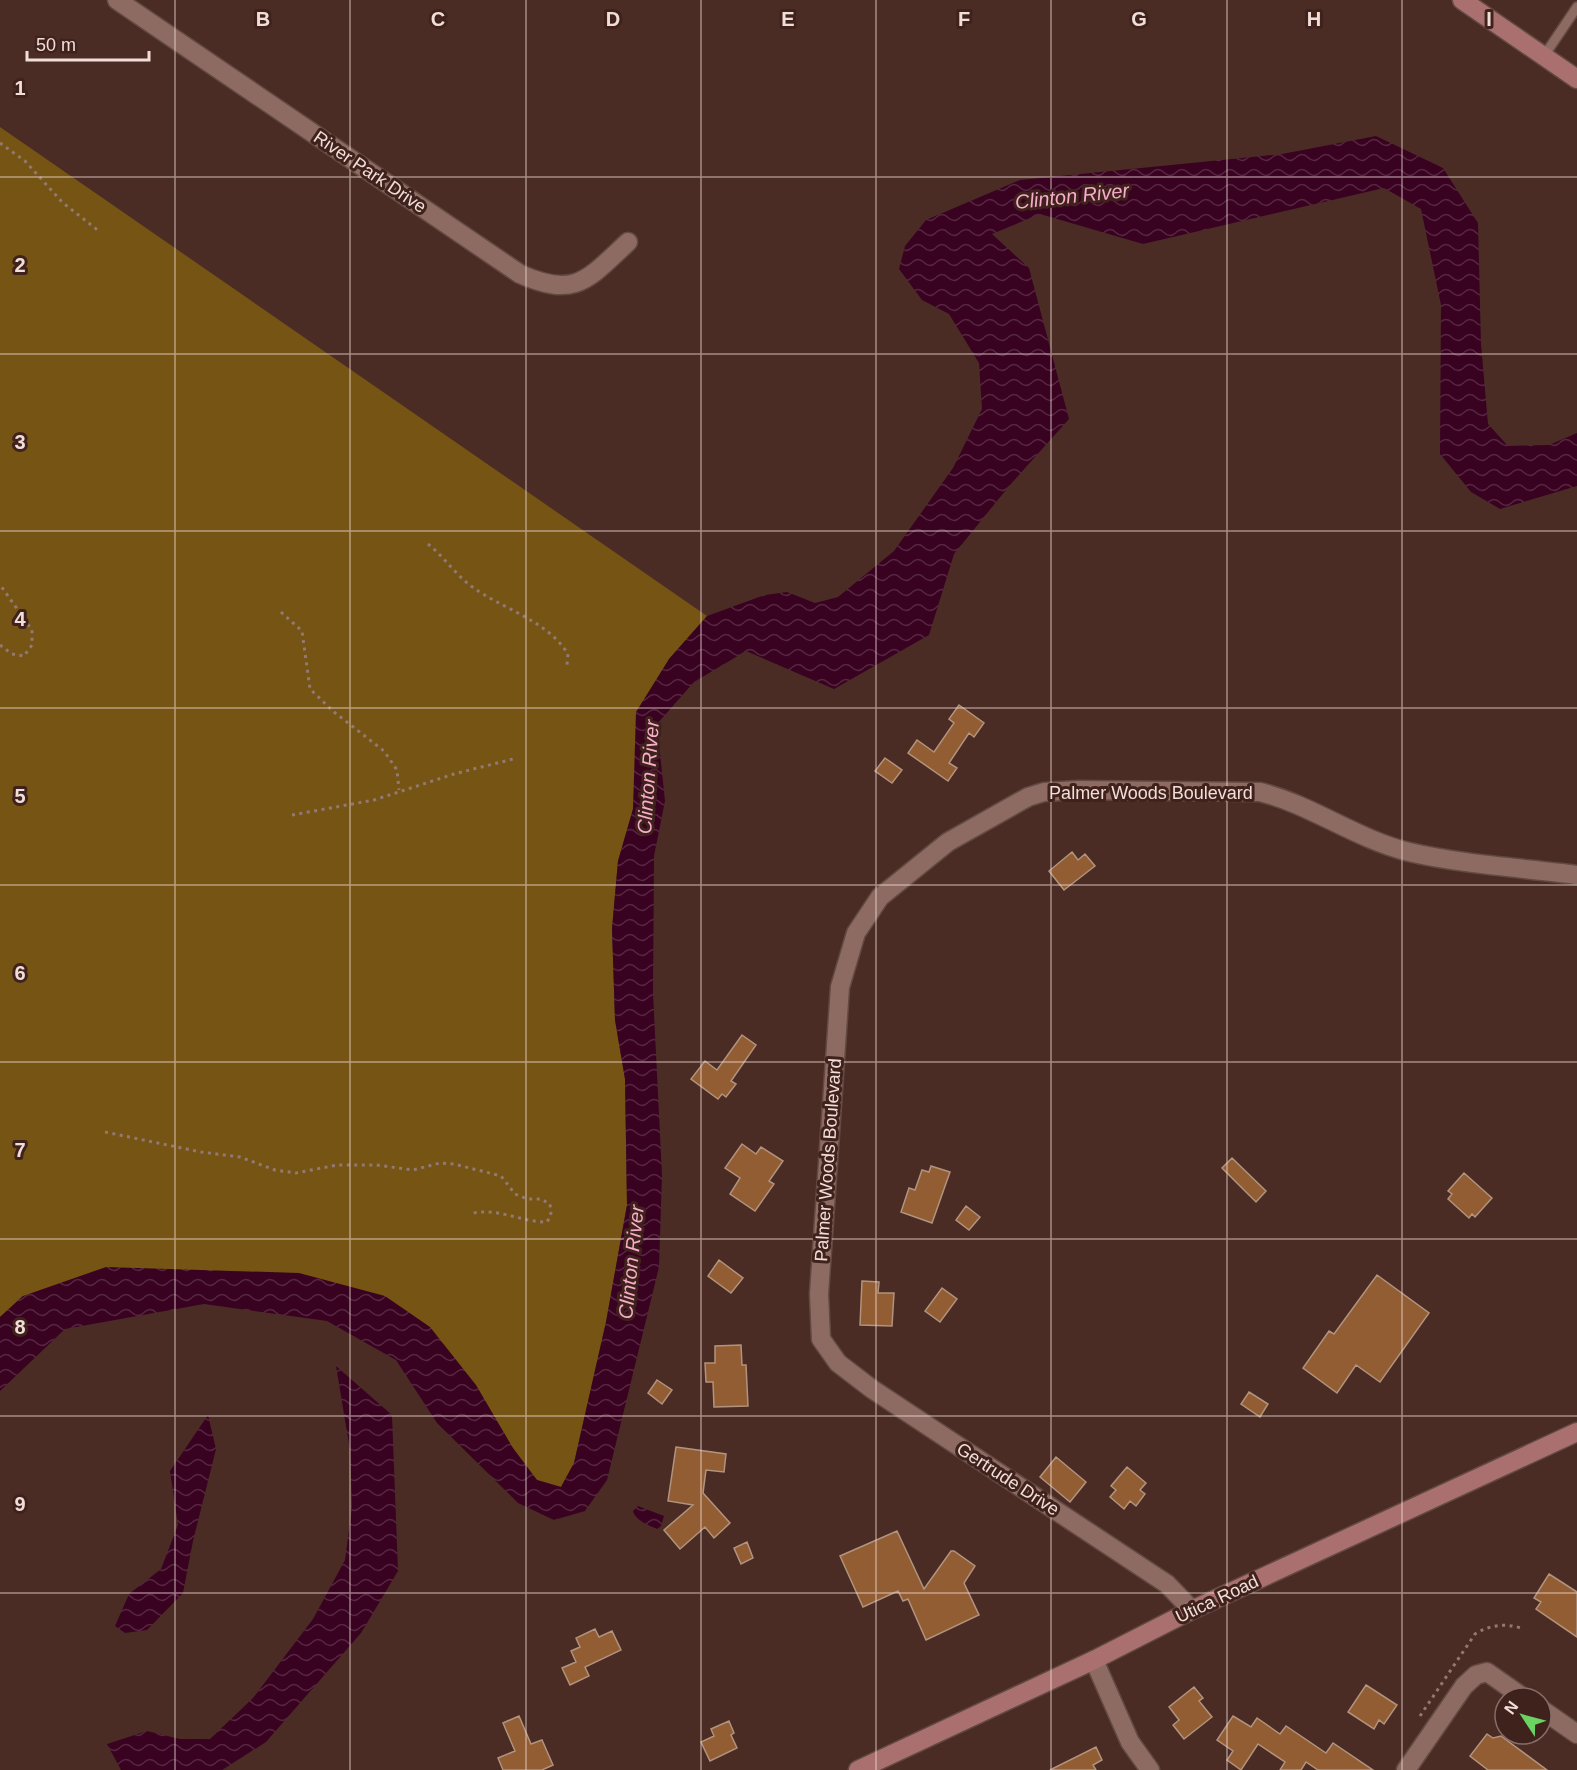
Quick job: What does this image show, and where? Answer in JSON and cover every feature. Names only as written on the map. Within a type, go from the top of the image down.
[{"type":"street","name":"River Park Drive","points":[[118,0],[520,274],[542,284],[561,286],[578,283],[591,276],[628,242]]},
{"type":"street","points":[[1462,0],[1577,79]]},
{"type":"street","name":"Palmer Woods Boulevard","points":[[825,1347],[820,1339],[819,1285],[837,1014],[844,965],[856,933],[880,897],[925,859],[973,827],[1028,797],[1044,792],[1169,790],[1260,792],[1288,799],[1362,835],[1409,852],[1577,875]]},
{"type":"street","name":"Gertrude Drive","points":[[825,1347],[846,1369],[872,1389],[1167,1584],[1192,1610]]},
{"type":"street","name":"Utica Road","points":[[858,1770],[1094,1660],[1192,1610],[1577,1432]]},
{"type":"street","points":[[1094,1660],[1130,1742],[1150,1770]]},
{"type":"street","points":[[1406,1770],[1464,1686],[1476,1675],[1487,1672],[1507,1686]]},
{"type":"street","points":[[1553,1717],[1577,1734]]},
{"type":"lane","points":[[1544,56],[1577,7]]},
{"type":"path","points":[[0,144],[25,161],[62,202],[100,232]]},
{"type":"path","points":[[428,544],[456,574],[482,594],[552,633],[568,654],[567,665]]},
{"type":"path","points":[[0,645],[12,654],[24,656],[32,645],[32,630],[1,586]]},
{"type":"path","points":[[281,612],[302,631],[310,689],[334,712],[384,751],[397,770],[399,790]]},
{"type":"path","points":[[292,815],[375,800],[399,790],[513,759]]},
{"type":"path","points":[[105,1132],[201,1152],[240,1157],[276,1170],[296,1173],[337,1165],[376,1165],[413,1170],[440,1163],[468,1166],[501,1176],[515,1194],[528,1199],[541,1199],[550,1204],[551,1215],[547,1222],[534,1222],[510,1214],[486,1211],[473,1213]]},
{"type":"path","points":[[1420,1716],[1475,1634],[1486,1627],[1499,1625],[1521,1628]]},
{"type":"shaded area","points":[[0,127],[707,616],[669,659],[635,776],[633,809],[618,861],[612,929],[615,1020],[625,1079],[627,1205],[606,1322],[574,1463],[561,1487],[537,1480],[385,1296],[23,1296],[0,1317]]},
{"type":"water","name":"Clinton River","points":[[1376,136],[1443,168],[1478,223],[1481,344],[1488,424],[1508,446],[1549,445],[1577,433],[1577,486],[1500,509],[1471,492],[1440,454],[1441,305],[1421,209],[1384,188],[1143,244],[1040,214],[992,234],[1029,268],[1069,419],[1010,485],[954,554],[929,635],[834,689],[746,651],[694,682],[657,724],[665,801],[654,856],[653,993],[662,1175],[659,1267],[607,1480],[585,1511],[554,1520],[518,1503],[437,1423],[396,1360],[327,1321],[204,1304],[65,1329],[0,1391],[0,1317],[23,1296],[106,1267],[299,1273],[385,1296],[430,1327],[476,1385],[513,1448],[537,1480],[561,1487],[574,1463],[606,1322],[627,1205],[625,1079],[615,1020],[612,929],[618,861],[633,809],[636,712],[669,659],[707,616],[765,595],[787,592],[815,603],[838,597],[894,551],[953,468],[982,409],[979,363],[949,314],[922,300],[899,269],[905,246],[926,220],[1020,180],[1282,154]]},
{"type":"water","points":[[336,1366],[392,1415],[398,1571],[361,1633],[266,1742],[222,1770],[121,1770],[107,1744],[147,1731],[180,1739],[210,1739],[253,1698],[313,1619],[345,1560],[352,1507],[350,1450]]},
{"type":"water","points":[[208,1415],[216,1449],[193,1541],[183,1593],[147,1630],[125,1633],[115,1626],[129,1594],[161,1569],[178,1525],[170,1471]]},
{"type":"water","points":[[638,1506],[664,1516],[661,1526],[657,1529],[639,1520],[633,1511]]},
{"type":"building","points":[[959,705],[984,723],[974,737],[969,733],[949,763],[957,768],[948,781],[908,753],[917,740],[934,752],[954,723],[949,719]]},
{"type":"building","points":[[885,758],[902,770],[892,783],[875,771]]},
{"type":"building","points":[[1072,852],[1078,860],[1085,854],[1095,866],[1064,890],[1049,871]]},
{"type":"building","points":[[742,1035],[756,1045],[731,1081],[736,1084],[726,1097],[722,1094],[718,1099],[691,1079],[705,1061],[717,1070]]},
{"type":"building","points":[[742,1144],[756,1154],[761,1147],[783,1161],[769,1181],[774,1184],[755,1211],[730,1194],[740,1178],[725,1168]]},
{"type":"building","points":[[1232,1158],[1266,1191],[1256,1202],[1222,1168]]},
{"type":"building","points":[[931,1166],[950,1172],[932,1223],[901,1212],[909,1188],[915,1190],[922,1170],[929,1172]]},
{"type":"building","points":[[1464,1173],[1492,1198],[1475,1217],[1472,1214],[1469,1218],[1448,1199],[1452,1194],[1448,1191]]},
{"type":"building","points":[[966,1206],[980,1217],[969,1230],[956,1220]]},
{"type":"building","points":[[719,1260],[743,1278],[731,1293],[708,1276]]},
{"type":"building","points":[[1377,1275],[1429,1313],[1380,1382],[1356,1365],[1337,1393],[1303,1368],[1329,1331],[1334,1334]]},
{"type":"building","points":[[862,1281],[879,1282],[878,1293],[894,1293],[892,1326],[860,1325]]},
{"type":"building","points":[[942,1288],[957,1299],[940,1322],[925,1311]]},
{"type":"building","points":[[741,1345],[742,1365],[746,1365],[748,1406],[714,1407],[713,1382],[706,1382],[705,1363],[715,1363],[715,1346]]},
{"type":"building","points":[[657,1380],[672,1390],[662,1404],[648,1393]]},
{"type":"building","points":[[1249,1392],[1268,1404],[1260,1417],[1241,1404]]},
{"type":"building","points":[[676,1447],[726,1454],[724,1472],[706,1470],[703,1493],[730,1523],[714,1538],[705,1527],[680,1549],[664,1530],[693,1505],[668,1501]]},
{"type":"building","points":[[1056,1457],[1086,1482],[1070,1502],[1040,1477]]},
{"type":"building","points":[[1127,1467],[1146,1483],[1140,1490],[1145,1494],[1136,1506],[1130,1501],[1124,1509],[1110,1497],[1116,1490],[1111,1486]]},
{"type":"building","points":[[897,1531],[924,1589],[951,1551],[975,1566],[964,1583],[979,1615],[926,1640],[908,1599],[903,1601],[898,1591],[863,1607],[840,1556]]},
{"type":"building","points":[[747,1542],[753,1558],[741,1564],[734,1548]]},
{"type":"building","points":[[1549,1574],[1577,1592],[1577,1637],[1536,1609],[1541,1602],[1534,1598]]},
{"type":"building","points":[[595,1629],[599,1637],[612,1631],[621,1650],[585,1667],[589,1676],[570,1685],[562,1668],[576,1662],[571,1651],[580,1647],[576,1638]]},
{"type":"building","points":[[1366,1685],[1397,1705],[1384,1724],[1379,1720],[1374,1729],[1348,1712]]},
{"type":"building","points":[[1194,1687],[1203,1698],[1199,1701],[1212,1717],[1184,1739],[1173,1725],[1179,1720],[1169,1707]]},
{"type":"building","points":[[519,1716],[531,1744],[542,1740],[553,1765],[542,1770],[503,1770],[498,1758],[515,1751],[503,1723]]},
{"type":"building","points":[[1233,1716],[1251,1727],[1257,1718],[1280,1734],[1286,1726],[1326,1753],[1333,1743],[1373,1770],[1318,1770],[1306,1762],[1301,1770],[1280,1770],[1285,1762],[1258,1744],[1241,1770],[1227,1760],[1233,1751],[1217,1740]]},
{"type":"building","points":[[729,1721],[734,1733],[731,1735],[737,1748],[710,1761],[701,1742],[714,1736],[711,1729]]},
{"type":"building","points":[[1487,1734],[1493,1738],[1493,1746],[1515,1746],[1547,1770],[1488,1770],[1470,1756]]},
{"type":"building","points":[[1096,1747],[1102,1760],[1093,1765],[1096,1770],[1050,1770]]}]
